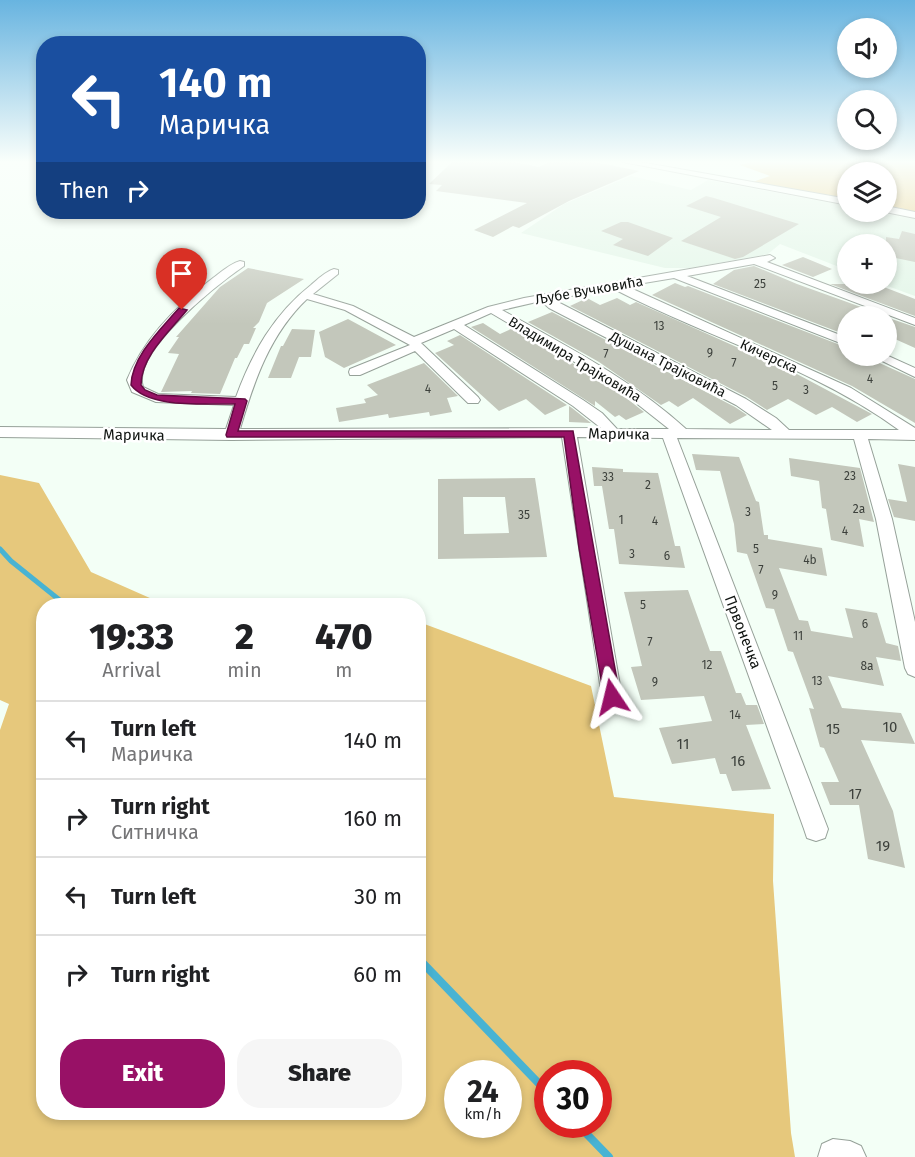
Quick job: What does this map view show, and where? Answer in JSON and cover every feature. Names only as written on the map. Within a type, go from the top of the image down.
[{"type":"street","name":"Љубе Вучковића","points":[[355,372],[492,309],[770,258]]},
{"type":"street","points":[[756,261],[915,322]]},
{"type":"street","points":[[240,264],[217,278],[173,320],[147,354],[134,380],[137,389],[156,398],[241,401]]},
{"type":"street","points":[[231,435],[241,401],[266,345],[284,316],[334,273]]},
{"type":"street","points":[[674,275],[837,338]]},
{"type":"street","name":"Кичерска","points":[[617,286],[828,383],[899,422],[915,435]]},
{"type":"street","points":[[306,295],[349,308],[415,344],[473,400]]},
{"type":"street","name":"Душана Трајковића","points":[[544,298],[553,306],[741,402],[771,421],[787,436]]},
{"type":"street","name":"Владимира Трајковића","points":[[492,309],[618,382],[661,413],[676,435]]},
{"type":"street","points":[[455,325],[597,416],[614,434]]},
{"type":"street","points":[[897,365],[915,373]]},
{"type":"street","name":"Маричка","points":[[0,432],[231,435],[915,435]]},
{"type":"street","points":[[569,434],[612,697]]},
{"type":"street","name":"Првонечка","points":[[676,435],[816,829]]},
{"type":"street","points":[[860,436],[872,471],[884,519],[915,668]]},
{"type":"shaded area","points":[[546,216],[837,216],[837,222],[897,222],[897,216],[915,219],[915,296],[897,289],[897,234],[837,234],[837,266],[780,244],[768,254],[690,268],[665,268],[521,233]]},
{"type":"shaded area","points":[[0,475],[39,483],[91,572],[150,598],[36,598],[36,1120],[426,1120],[426,625],[591,686],[614,797],[774,814],[773,881],[791,1133],[795,1157],[0,1157],[0,730],[9,704],[0,700]]},
{"type":"building","points":[[501,216],[541,216],[519,228],[513,226],[493,237],[474,230]]},
{"type":"building","points":[[718,216],[772,216],[799,224],[743,257],[735,259],[681,241],[721,217]]},
{"type":"building","points":[[621,222],[628,222],[673,238],[648,256],[613,245],[623,239],[601,231]]},
{"type":"building","points":[[902,231],[915,234],[915,262],[897,258],[897,239],[899,239]]},
{"type":"building","points":[[803,257],[832,269],[813,277],[782,265]]},
{"type":"building","points":[[754,266],[858,306],[837,306],[837,331],[713,284],[734,270]]},
{"type":"building","points":[[248,268],[304,279],[267,303],[259,322],[253,328],[256,328],[249,344],[244,344],[235,358],[220,394],[191,393],[192,391],[161,392],[179,354],[168,353],[179,337],[176,337],[220,287]]},
{"type":"building","points":[[675,283],[688,286],[837,344],[837,366],[886,366],[915,379],[915,423],[852,386],[652,295]]},
{"type":"building","points":[[897,292],[915,299],[915,316],[897,309],[897,306],[888,306],[857,294],[897,294]]},
{"type":"building","points":[[587,298],[600,305],[617,298],[630,305],[636,302],[795,373],[872,414],[857,422],[832,407],[816,415],[788,399],[767,410],[747,397],[570,306]]},
{"type":"building","points":[[552,312],[747,415],[730,424],[693,398],[678,407],[669,401],[661,405],[599,362],[528,322]]},
{"type":"building","points":[[348,319],[396,345],[344,368],[325,357],[319,332]]},
{"type":"building","points":[[897,321],[915,327],[915,348],[897,340]]},
{"type":"building","points":[[483,323],[500,334],[513,328],[611,386],[644,412],[626,420],[619,415],[615,417],[595,401],[595,406],[471,327]]},
{"type":"building","points":[[292,329],[315,330],[311,357],[299,357],[291,378],[268,378],[281,346]]},
{"type":"building","points":[[460,335],[567,405],[545,415],[526,399],[499,411],[435,353],[454,345],[447,341]]},
{"type":"building","points":[[424,363],[458,396],[447,398],[452,412],[430,416],[429,412],[389,418],[388,414],[339,422],[336,408],[366,403],[364,399],[378,395],[367,385]]},
{"type":"building","points":[[569,406],[572,408],[591,423],[569,422]]},
{"type":"building","points":[[692,454],[739,457],[756,501],[759,502],[764,535],[768,535],[768,539],[822,548],[827,576],[779,568],[799,620],[808,621],[811,631],[853,638],[845,608],[877,613],[886,643],[898,646],[901,661],[876,657],[884,686],[828,676],[842,708],[901,713],[915,744],[861,740],[893,811],[905,868],[868,859],[859,805],[830,805],[821,782],[839,782],[824,748],[820,747],[809,708],[814,709],[793,652],[788,651],[774,609],[766,608],[747,554],[737,552],[734,524],[720,471],[696,470]]},
{"type":"building","points":[[789,458],[860,468],[874,522],[859,519],[864,547],[831,540],[826,509],[822,508],[819,481],[791,476]]},
{"type":"building","points":[[898,464],[915,467],[915,521],[894,517],[888,499],[907,502]]},
{"type":"building","points":[[592,467],[623,469],[623,472],[658,473],[675,546],[680,546],[685,568],[619,564],[614,529],[609,529],[602,486],[594,486]]},
{"type":"building","points":[[535,478],[547,557],[438,559],[438,479]],"holes":[[[463,497],[505,497],[509,533],[464,534]]]},
{"type":"building","points":[[688,590],[710,651],[721,651],[736,693],[741,693],[746,705],[757,705],[764,724],[746,725],[771,789],[732,791],[726,774],[720,774],[715,758],[672,764],[659,728],[712,721],[704,696],[641,700],[631,667],[642,666],[624,592]]},
{"type":"waterway","points":[[0,549],[11,561],[57,598]]},
{"type":"waterway","points":[[426,966],[534,1078]]},
{"type":"waterway","points":[[591,1138],[609,1157]]},
{"type":"route","points":[[182,310],[147,354],[134,380],[137,389],[156,398],[241,401],[231,435],[482,432],[569,434],[612,697]]}]
